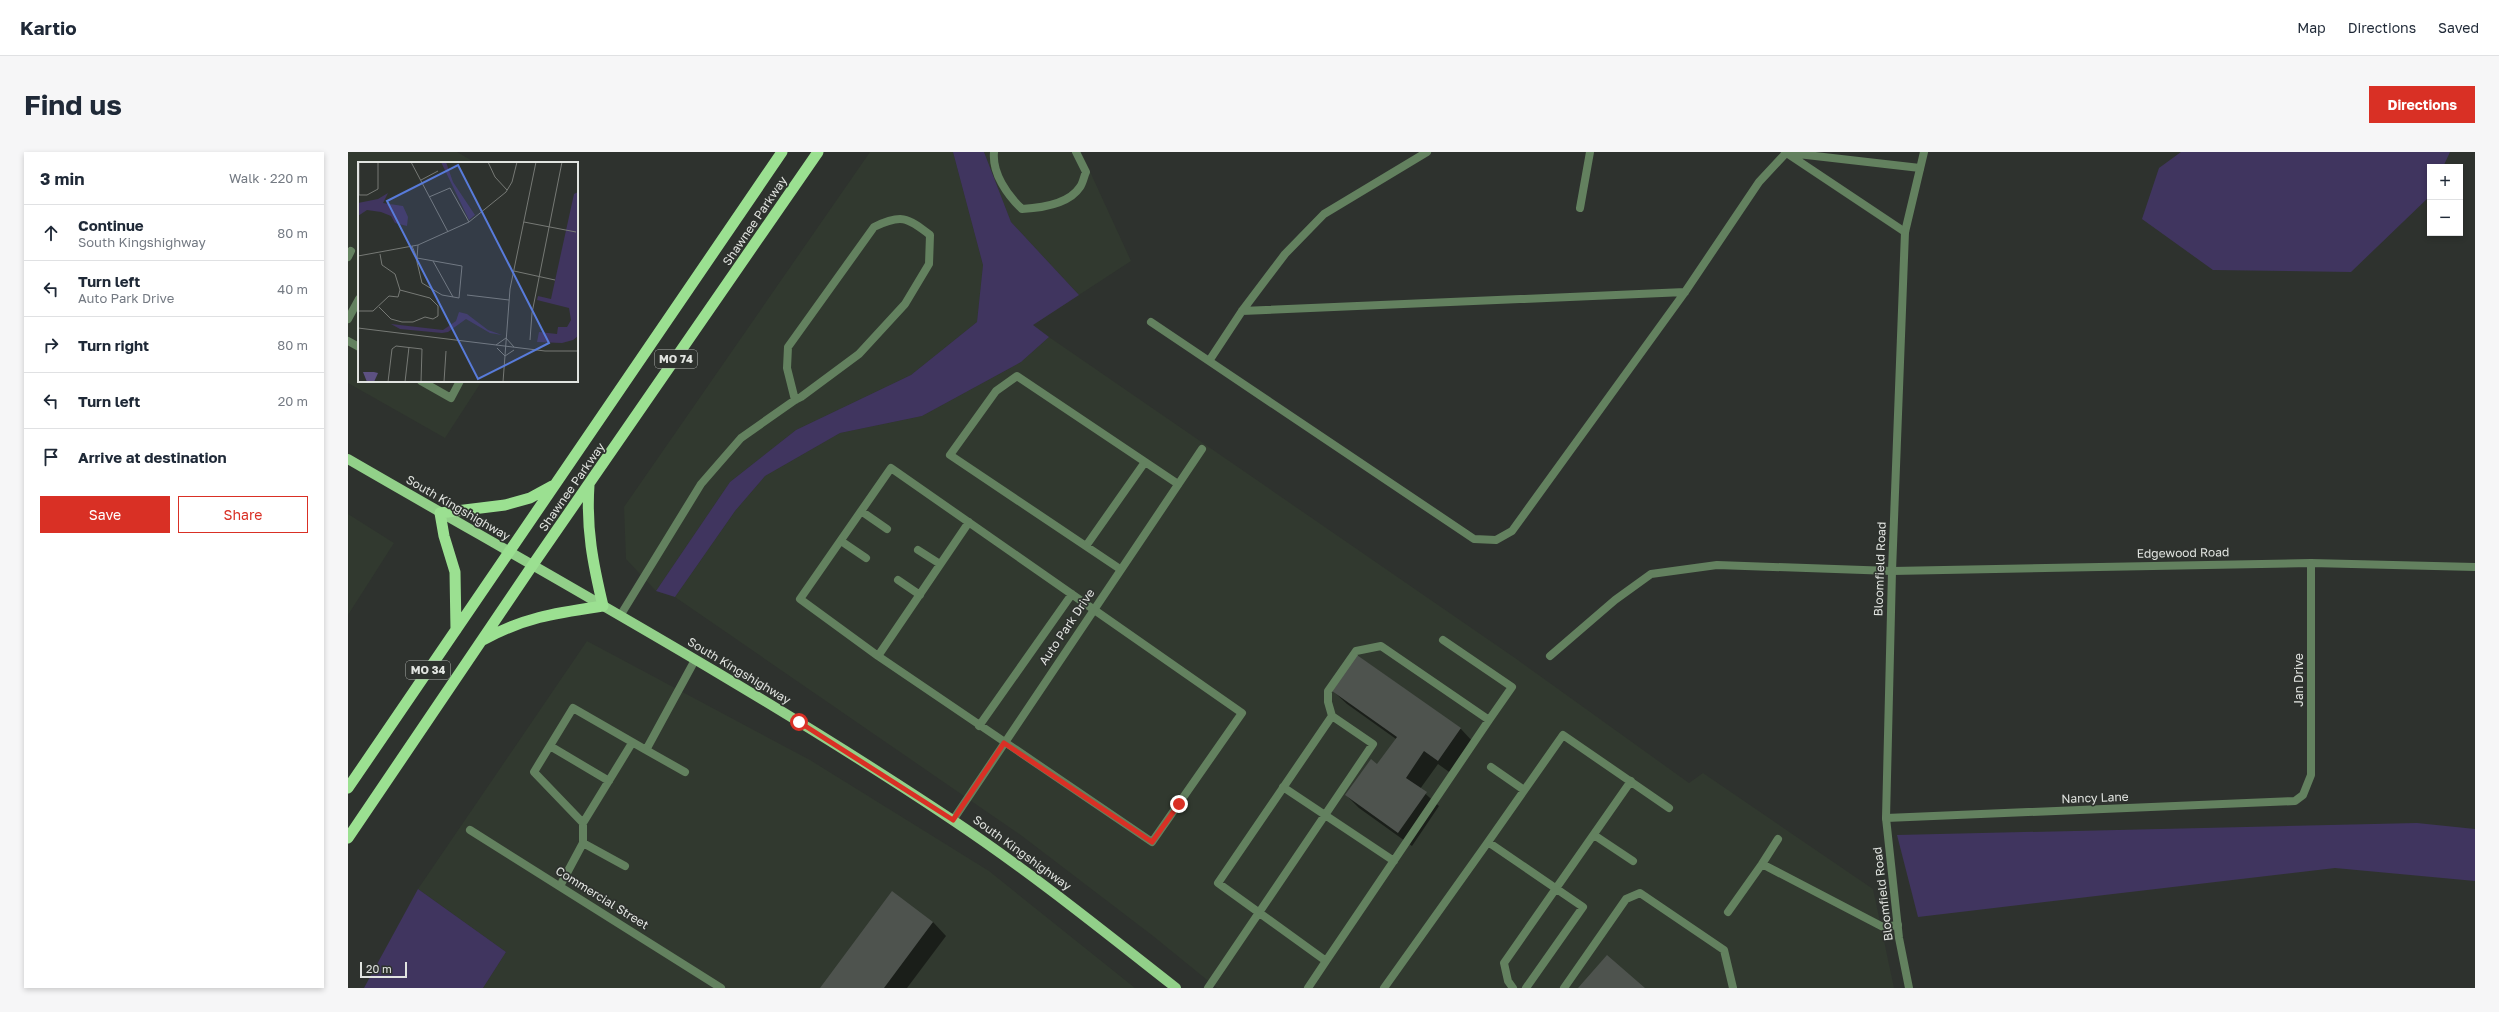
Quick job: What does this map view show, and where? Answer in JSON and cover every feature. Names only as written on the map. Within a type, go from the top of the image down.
[{"type":"highway","name":"Shawnee Parkway","points":[[348,788],[782,152]]},
{"type":"highway","name":"Shawnee Parkway","points":[[348,838],[532,566],[818,152]]},
{"type":"highway","points":[[456,630],[454,572],[444,536],[440,512],[505,505],[530,498],[556,483]]},
{"type":"highway","points":[[589,485],[589,544],[603,606]]},
{"type":"highway","name":"MO 34","points":[[481,642],[508,627],[537,616],[603,606]]},
{"type":"main road","name":"South Kingshighway","points":[[348,459],[603,606],[851,753],[953,820],[1048,886],[1176,988]]},
{"type":"street","points":[[994,152],[993,162],[1009,197],[1022,209],[1041,208],[1071,196],[1080,187],[1086,172],[1076,152]]},
{"type":"street","points":[[1209,361],[1242,311],[1285,254],[1324,214],[1427,152]]},
{"type":"street","points":[[1580,208],[1590,152]]},
{"type":"street","points":[[1785,152],[1920,168]]},
{"type":"street","points":[[1785,152],[1905,232]]},
{"type":"street","points":[[1151,322],[1474,539],[1496,540],[1512,531],[1685,292],[1759,182],[1785,152]]},
{"type":"street","name":"Bloomfield Road","points":[[1909,988],[1898,925],[1886,818],[1892,571],[1905,232],[1924,152]]},
{"type":"street","points":[[620,616],[702,484],[741,438],[796,400],[859,354],[905,304],[929,264],[930,235],[910,220],[892,218],[874,227],[788,347],[786,368],[796,400]]},
{"type":"street","points":[[1242,311],[1685,292]]},
{"type":"street","points":[[348,318],[358,301]]},
{"type":"street","points":[[348,341],[358,346]]},
{"type":"street","points":[[1120,569],[950,455],[996,391],[1017,376],[1178,484]]},
{"type":"street","points":[[423,382],[451,398],[459,382]]},
{"type":"street","name":"Auto Park Drive","points":[[953,820],[1093,609],[1202,449]]},
{"type":"street","points":[[1086,546],[1145,462]]},
{"type":"street","points":[[891,468],[969,522],[1242,713],[1152,842],[979,726],[878,656],[800,599],[891,468]]},
{"type":"street","points":[[861,511],[887,528]]},
{"type":"street","points":[[878,656],[969,522]]},
{"type":"street","points":[[841,541],[866,558]]},
{"type":"street","points":[[918,550],[940,564]]},
{"type":"street","name":"Edgewood Road","points":[[1550,656],[1615,600],[1651,574],[1717,565],[1892,571],[2311,563],[2475,567]]},
{"type":"street","name":"Jan Drive","points":[[2303,795],[2311,775],[2311,563]]},
{"type":"street","points":[[898,580],[920,595]]},
{"type":"street","points":[[979,726],[1072,594]]},
{"type":"street","points":[[1308,988],[1512,687],[1443,640]]},
{"type":"street","points":[[1208,988],[1373,744],[1332,716],[1328,702],[1328,691],[1356,651],[1381,646],[1489,720]]},
{"type":"street","points":[[646,750],[695,660]]},
{"type":"street","points":[[583,823],[534,772],[573,708],[685,772]]},
{"type":"street","points":[[1326,961],[1218,883],[1332,716]]},
{"type":"street","points":[[1384,988],[1563,735],[1669,808]]},
{"type":"street","points":[[560,886],[583,843],[583,823],[632,743]]},
{"type":"street","points":[[550,746],[609,781]]},
{"type":"street","points":[[1491,767],[1524,790]]},
{"type":"street","points":[[1513,988],[1508,981],[1504,963],[1631,781]]},
{"type":"street","points":[[1283,787],[1394,862]]},
{"type":"street","name":"Nancy Lane","points":[[1886,818],[2285,803],[2295,801],[2303,795]]},
{"type":"street","name":"Commercial Street","points":[[470,830],[721,988]]},
{"type":"street","points":[[1594,834],[1633,861]]},
{"type":"street","points":[[1728,912],[1778,839]]},
{"type":"street","points":[[1488,842],[1584,907],[1526,988]]},
{"type":"street","points":[[583,843],[625,866]]},
{"type":"street","points":[[1762,864],[1883,927],[1898,925]]},
{"type":"street","points":[[1564,988],[1626,899],[1640,893],[1724,950],[1734,988]]},
{"type":"shaded area","points":[[348,152],[457,152],[474,162],[358,162],[358,382],[481,382],[445,438],[348,383]]},
{"type":"shaded area","points":[[870,152],[953,152],[983,265],[977,322],[911,375],[796,430],[730,482],[656,591],[626,559],[624,507]]},
{"type":"shaded area","points":[[953,152],[984,152],[1011,222],[1079,295],[1033,325],[1049,337],[1021,362],[922,416],[840,433],[765,476],[735,511],[675,597],[656,591],[730,482],[796,430],[911,375],[977,322],[983,265]]},
{"type":"shaded area","points":[[984,152],[1081,152],[1131,261],[1079,295],[1011,222]]},
{"type":"shaded area","points":[[2181,152],[2450,152],[2444,164],[2427,164],[2427,199],[2351,272],[2213,270],[2142,219],[2159,168]]},
{"type":"shaded area","points":[[1049,337],[1515,658],[1689,783],[1703,773],[1873,889],[1894,988],[1217,988],[1153,936],[1022,836],[675,597],[735,511],[765,476],[840,433],[922,416],[1021,362]]},
{"type":"shaded area","points":[[348,514],[394,543],[348,615]]},
{"type":"shaded area","points":[[587,641],[810,760],[989,871],[1135,988],[483,988],[506,952],[418,889]]},
{"type":"shaded area","points":[[2417,823],[2475,829],[2475,881],[2335,868],[1918,917],[1897,835]]},
{"type":"shaded area","points":[[418,889],[506,952],[483,988],[364,988]]},
{"type":"building","points":[[1357,655],[1461,728],[1438,761],[1424,751],[1406,778],[1427,792],[1398,833],[1345,795],[1371,759],[1377,764],[1397,737],[1332,691]]},
{"type":"building","points":[[892,891],[933,922],[884,988],[820,988]]},
{"type":"building","points":[[1607,955],[1645,988],[1578,988]]},
{"type":"route","points":[[799,722],[851,753],[953,820],[1004,743],[1152,842],[1179,804]]}]
